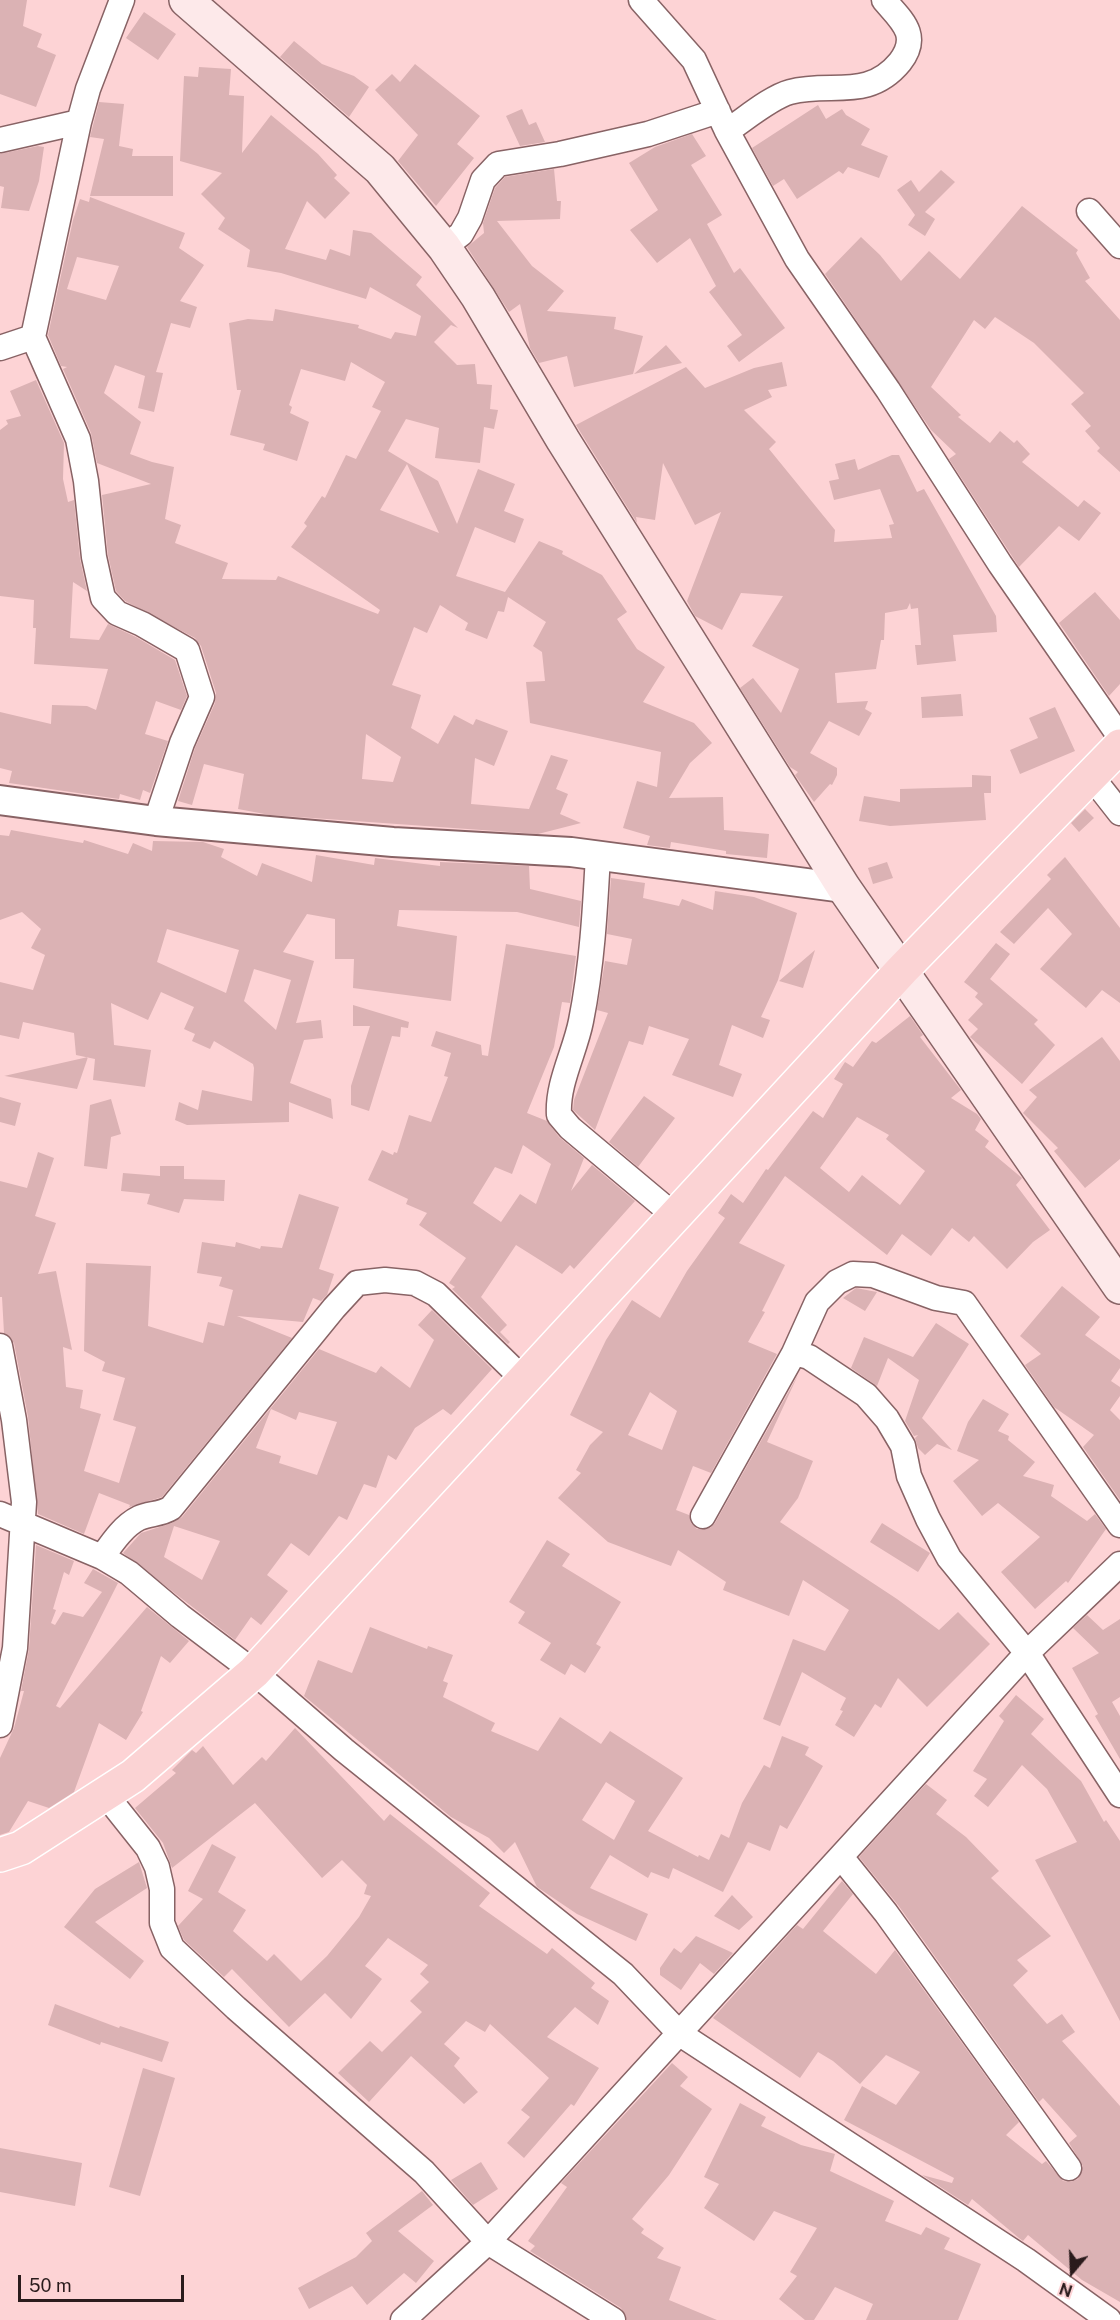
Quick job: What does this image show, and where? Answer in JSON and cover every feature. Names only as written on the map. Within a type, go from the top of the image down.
[{"type":"main road","points":[[186,0],[380,169],[444,247],[478,297],[563,440],[844,888],[1120,1287]]},
{"type":"main road","points":[[0,1855],[21,1848],[133,1776],[254,1672],[902,970],[1120,746]]},
{"type":"street","points":[[122,0],[88,89],[79,122],[33,337],[78,439],[94,557],[103,598],[117,613],[142,624],[187,650],[202,697],[182,743],[156,821]]},
{"type":"street","points":[[641,0],[694,60],[723,121],[797,259],[888,390],[1000,564],[1120,737]]},
{"type":"street","points":[[444,247],[461,234],[470,218],[483,180],[498,164],[560,154],[648,134],[723,121],[786,93],[805,89],[857,87],[886,76],[910,46],[906,25],[884,0]]},
{"type":"street","points":[[0,140],[79,122]]},
{"type":"street","points":[[1089,211],[1120,246]]},
{"type":"street","points":[[0,348],[33,337]]},
{"type":"street","points":[[1091,776],[1120,813]]},
{"type":"street","points":[[0,800],[156,821],[381,841],[598,855],[844,888]]},
{"type":"street","points":[[598,855],[594,949],[581,1024],[561,1092],[558,1115],[570,1128],[675,1216]]},
{"type":"street","points":[[704,1516],[794,1353],[817,1302],[837,1282],[853,1274],[873,1275],[936,1298],[964,1303],[1120,1525]]},
{"type":"street","points":[[102,1557],[129,1524],[139,1518],[161,1514],[171,1508],[357,1283],[385,1280],[415,1283],[436,1294],[524,1380]]},
{"type":"street","points":[[0,1346],[14,1420],[24,1502],[15,1648],[0,1725]]},
{"type":"street","points":[[794,1353],[809,1356],[867,1395],[887,1419],[903,1446],[909,1476],[949,1558],[1027,1653],[1120,1795]]},
{"type":"street","points":[[0,1514],[102,1557],[129,1573],[180,1616],[254,1672],[344,1750],[630,1981],[680,2034],[1026,2260],[1109,2320]]},
{"type":"street","points":[[403,2320],[488,2242],[1027,1653],[1120,1564]]},
{"type":"street","points":[[105,1794],[148,1848],[157,1867],[162,1889],[162,1923],[172,1948],[236,2008],[430,2179],[488,2242],[613,2320]]},
{"type":"street","points":[[841,1857],[886,1913],[1069,2168]]},
{"type":"building","points":[[0,0],[27,0],[23,26],[42,34],[37,47],[56,55],[36,107],[0,94]]},
{"type":"building","points":[[144,12],[176,34],[158,60],[126,38]]},
{"type":"building","points":[[294,41],[322,64],[354,76],[369,87],[349,117],[280,57]]},
{"type":"building","points":[[415,64],[480,116],[457,144],[474,158],[436,206],[398,161],[418,135],[375,90],[392,74],[400,82]]},
{"type":"building","points":[[199,67],[231,69],[229,95],[244,96],[242,153],[271,115],[318,154],[337,175],[334,178],[350,193],[325,219],[307,201],[285,249],[326,260],[330,249],[350,256],[353,230],[371,233],[422,277],[416,285],[458,328],[451,325],[434,342],[457,365],[475,364],[477,384],[492,385],[490,409],[498,410],[494,429],[484,427],[480,463],[435,458],[439,428],[406,419],[388,451],[438,481],[457,524],[478,469],[515,484],[504,511],[524,519],[515,543],[475,527],[456,576],[505,592],[539,541],[563,551],[562,554],[602,575],[627,612],[617,619],[637,649],[665,667],[643,702],[694,723],[712,743],[690,763],[669,798],[723,797],[724,830],[769,834],[767,858],[726,854],[726,851],[671,842],[670,848],[647,845],[650,836],[623,828],[637,781],[657,787],[661,752],[530,723],[526,682],[545,681],[542,652],[533,646],[546,622],[508,597],[504,612],[498,611],[487,639],[465,630],[468,623],[440,605],[427,633],[414,627],[392,685],[421,695],[411,728],[438,744],[454,715],[473,725],[476,719],[508,731],[494,766],[475,758],[471,804],[529,809],[551,755],[568,760],[556,789],[568,794],[560,814],[581,823],[538,834],[270,815],[238,809],[244,774],[204,764],[192,805],[178,801],[195,748],[215,703],[216,693],[201,646],[195,638],[125,601],[116,591],[108,555],[102,495],[151,484],[97,463],[91,433],[63,369],[67,367],[61,366],[48,335],[73,220],[80,199],[89,202],[90,197],[185,233],[179,248],[204,265],[180,301],[197,307],[190,328],[171,323],[156,372],[163,373],[154,412],[138,408],[145,376],[115,365],[104,393],[141,422],[130,454],[174,467],[165,519],[181,525],[175,543],[228,563],[222,579],[276,580],[278,576],[378,614],[380,610],[291,547],[307,526],[304,523],[322,496],[325,498],[346,455],[356,459],[381,411],[372,407],[385,382],[351,362],[345,381],[301,369],[289,405],[292,407],[290,413],[309,422],[297,461],[263,450],[265,444],[230,435],[241,390],[237,390],[229,323],[248,319],[273,321],[275,309],[359,325],[358,328],[391,339],[395,332],[416,336],[421,316],[370,287],[366,299],[281,273],[247,267],[250,250],[218,229],[225,218],[201,194],[222,173],[180,161],[184,76],[198,77]],"holes":[[[77,257],[119,266],[106,300],[67,289]],[[407,464],[439,533],[380,510]],[[366,734],[401,757],[393,782],[362,779]]]},
{"type":"building","points":[[99,102],[124,104],[119,146],[133,149],[132,156],[173,156],[173,196],[90,196],[104,139],[90,137]]},
{"type":"building","points":[[818,105],[826,119],[842,109],[846,115],[870,129],[861,145],[888,156],[879,178],[848,167],[843,174],[839,171],[797,199],[784,179],[773,186],[752,148]]},
{"type":"building","points":[[522,109],[529,125],[536,122],[545,142],[520,146],[506,116]]},
{"type":"building","points":[[692,134],[706,156],[691,165],[722,215],[707,224],[734,273],[740,268],[785,328],[739,362],[727,346],[742,335],[709,292],[716,286],[690,238],[657,263],[630,230],[658,210],[629,163],[655,147]]},
{"type":"building","points":[[38,146],[44,147],[39,181],[29,211],[1,208],[4,187],[0,186],[0,154]]},
{"type":"building","points":[[554,169],[557,201],[561,201],[560,219],[497,221],[532,266],[564,291],[547,311],[616,317],[614,329],[643,336],[633,374],[574,387],[567,356],[539,363],[530,348],[520,304],[509,312],[467,247],[484,233],[483,223],[495,188],[505,177]]},
{"type":"building","points":[[941,170],[955,182],[925,212],[935,219],[925,236],[908,225],[915,215],[897,190],[911,180],[919,192]]},
{"type":"building","points":[[1022,206],[1078,250],[1076,253],[1090,278],[1085,281],[1120,320],[1120,472],[1097,451],[1100,448],[1085,431],[1091,426],[1071,404],[1084,393],[1034,343],[995,317],[985,329],[974,320],[931,387],[961,415],[958,417],[990,443],[1000,431],[1014,443],[1017,440],[1030,454],[1022,462],[1078,507],[1084,500],[1101,513],[1079,541],[1059,526],[1019,567],[949,459],[956,454],[931,430],[825,274],[861,237],[880,255],[901,281],[929,251],[960,279]]},
{"type":"building","points":[[666,345],[682,363],[634,374]]},
{"type":"building","points":[[782,362],[787,386],[768,390],[772,397],[744,410],[776,442],[769,449],[835,530],[834,542],[892,538],[889,525],[894,524],[880,489],[834,500],[829,481],[839,479],[835,464],[855,459],[858,470],[892,455],[899,455],[917,492],[924,489],[996,616],[997,632],[953,635],[956,661],[917,665],[915,645],[921,645],[918,608],[911,609],[910,603],[907,609],[885,613],[884,640],[881,640],[876,669],[835,673],[837,703],[868,701],[865,709],[872,713],[859,736],[829,721],[810,753],[837,768],[837,775],[832,785],[830,784],[814,802],[795,775],[798,772],[790,767],[740,688],[753,678],[781,713],[799,669],[752,646],[783,596],[741,593],[722,630],[695,616],[687,601],[721,512],[695,525],[663,463],[655,520],[636,517],[637,523],[576,425],[686,367],[705,388],[754,368]]},
{"type":"building","points":[[36,380],[64,443],[63,479],[68,502],[74,500],[80,559],[87,591],[73,582],[70,638],[99,640],[108,624],[136,637],[175,660],[187,696],[181,710],[156,701],[145,734],[168,741],[150,793],[143,790],[140,800],[120,794],[119,799],[9,783],[12,771],[0,768],[0,712],[51,724],[52,705],[87,706],[96,710],[108,669],[34,664],[36,628],[33,628],[34,600],[0,596],[0,430],[8,424],[6,420],[21,416],[10,391]]},
{"type":"building","points":[[1095,592],[1120,620],[1120,684],[1109,696],[1059,623]]},
{"type":"building","points":[[961,694],[963,716],[922,718],[921,697]]},
{"type":"building","points":[[1055,707],[1075,751],[1020,774],[1010,750],[1038,738],[1029,718]]},
{"type":"building","points":[[972,775],[991,776],[991,793],[984,793],[986,820],[890,826],[859,821],[864,796],[900,802],[900,789],[972,787]]},
{"type":"building","points":[[1085,809],[1094,818],[1079,832],[1071,823]]},
{"type":"building","points":[[11,830],[83,843],[84,840],[128,854],[133,843],[152,851],[153,841],[203,842],[224,849],[221,857],[257,876],[262,863],[312,882],[316,855],[374,865],[375,858],[440,866],[440,862],[529,866],[530,889],[581,901],[579,927],[517,912],[399,910],[397,926],[457,936],[451,1001],[353,988],[354,959],[335,959],[335,919],[307,914],[283,952],[314,961],[296,1023],[321,1020],[323,1038],[304,1040],[290,1083],[331,1099],[333,1119],[289,1102],[289,1122],[187,1125],[175,1120],[179,1102],[198,1110],[202,1090],[252,1101],[254,1068],[253,1064],[214,1041],[210,1049],[192,1041],[195,1034],[184,1029],[194,1007],[161,992],[148,1020],[111,1003],[114,1045],[151,1050],[145,1087],[93,1080],[95,1059],[76,1055],[74,1033],[23,1022],[19,1039],[0,1035],[0,982],[33,990],[45,955],[31,948],[41,929],[22,912],[0,920],[0,835],[9,836]],"holes":[[[167,929],[239,950],[226,993],[157,962]],[[254,969],[291,980],[276,1030],[244,1001]]]},
{"type":"building","points":[[1065,857],[1120,928],[1120,1003],[1102,990],[1086,1008],[1040,969],[1072,934],[1048,908],[1014,944],[1000,932],[1051,879],[1047,875]]},
{"type":"building","points":[[887,862],[893,878],[873,884],[868,868]]},
{"type":"building","points":[[611,878],[645,883],[643,898],[679,906],[682,899],[713,910],[715,891],[754,897],[797,913],[778,980],[761,1017],[770,1020],[763,1038],[732,1025],[719,1065],[742,1074],[733,1097],[672,1075],[689,1039],[649,1026],[643,1045],[629,1041],[595,1130],[573,1110],[574,1100],[608,1013],[597,1010],[605,961],[627,965],[632,939],[607,934]]},
{"type":"building","points":[[996,943],[1010,954],[990,979],[1038,1020],[1034,1024],[1055,1045],[1022,1084],[970,1037],[978,1029],[968,1020],[983,1004],[975,997],[978,993],[964,982]]},
{"type":"building","points":[[506,944],[576,956],[570,1003],[562,1002],[554,1047],[527,1113],[547,1121],[559,1137],[584,1158],[571,1191],[592,1165],[635,1201],[574,1269],[570,1265],[562,1274],[516,1245],[481,1297],[507,1325],[500,1332],[510,1342],[508,1344],[452,1289],[455,1287],[449,1283],[466,1258],[419,1225],[427,1213],[406,1204],[408,1199],[368,1180],[382,1150],[393,1155],[394,1152],[397,1153],[409,1115],[431,1122],[448,1077],[444,1076],[451,1053],[431,1046],[436,1031],[481,1045],[482,1055],[488,1056]],"holes":[[[523,1145],[551,1164],[536,1204],[520,1194],[501,1222],[473,1203],[495,1167],[512,1174]]]},
{"type":"building","points":[[815,950],[803,988],[779,981]]},
{"type":"building","points":[[353,1005],[409,1022],[408,1028],[401,1027],[400,1037],[392,1036],[369,1111],[351,1105],[351,1086],[370,1026],[353,1026]]},
{"type":"building","points":[[910,1016],[923,1035],[920,1037],[961,1090],[951,1098],[977,1114],[981,1119],[975,1130],[989,1141],[985,1147],[1022,1178],[1016,1185],[1050,1230],[1033,1242],[1007,1269],[974,1236],[969,1242],[952,1228],[931,1256],[902,1234],[887,1255],[785,1176],[739,1243],[785,1265],[762,1311],[765,1312],[748,1342],[777,1354],[711,1473],[693,1466],[676,1510],[689,1515],[691,1523],[697,1529],[710,1528],[715,1523],[798,1375],[767,1442],[813,1461],[798,1498],[780,1522],[897,1599],[939,1630],[958,1612],[990,1644],[927,1707],[898,1678],[881,1708],[875,1704],[854,1737],[835,1725],[843,1711],[840,1710],[846,1698],[802,1672],[780,1726],[763,1719],[793,1639],[825,1651],[849,1610],[803,1580],[789,1616],[723,1590],[726,1582],[678,1550],[671,1566],[608,1542],[558,1498],[581,1473],[576,1470],[590,1445],[603,1432],[570,1415],[606,1340],[632,1300],[660,1318],[687,1271],[725,1218],[718,1213],[731,1194],[743,1203],[766,1169],[768,1170],[813,1111],[823,1118],[843,1084],[834,1079],[845,1062],[853,1067],[872,1041],[876,1043]],"holes":[[[857,1117],[889,1135],[886,1139],[925,1171],[900,1205],[862,1175],[849,1192],[820,1168]],[[650,1392],[677,1411],[662,1450],[628,1435]]]},
{"type":"building","points":[[1102,1037],[1120,1061],[1120,1159],[1085,1188],[1054,1151],[1058,1148],[1023,1113],[1037,1097],[1029,1090]]},
{"type":"building","points":[[88,1057],[77,1089],[4,1076]]},
{"type":"building","points":[[644,1096],[675,1118],[638,1167],[609,1142]]},
{"type":"building","points":[[0,1097],[21,1103],[15,1126],[0,1122]]},
{"type":"building","points":[[111,1099],[121,1134],[111,1137],[107,1169],[84,1166],[90,1105]]},
{"type":"building","points":[[38,1152],[54,1158],[35,1216],[56,1223],[38,1274],[56,1271],[72,1350],[63,1347],[66,1387],[83,1390],[80,1408],[101,1414],[84,1471],[119,1483],[136,1427],[113,1420],[125,1378],[102,1371],[105,1362],[84,1351],[86,1263],[151,1266],[148,1326],[203,1343],[208,1322],[224,1326],[233,1290],[219,1286],[222,1277],[197,1273],[202,1242],[235,1247],[236,1242],[260,1249],[261,1246],[282,1248],[299,1194],[339,1207],[319,1269],[334,1274],[327,1295],[321,1301],[313,1298],[303,1322],[237,1316],[292,1338],[162,1497],[129,1507],[130,1505],[99,1493],[84,1534],[38,1514],[28,1417],[14,1343],[4,1333],[2,1297],[0,1297],[0,1181],[27,1188]]},
{"type":"building","points":[[160,1166],[184,1166],[184,1179],[225,1180],[224,1201],[184,1199],[179,1213],[147,1204],[150,1194],[121,1191],[123,1173],[160,1176]]},
{"type":"building","points":[[1062,1286],[1100,1317],[1085,1335],[1120,1360],[1120,1368],[1111,1381],[1120,1387],[1120,1396],[1110,1410],[1120,1420],[1120,1500],[1083,1447],[1094,1435],[1054,1407],[1025,1365],[1041,1354],[1020,1336]]},
{"type":"building","points":[[856,1288],[877,1292],[865,1311],[843,1298]]},
{"type":"building","points":[[432,1310],[492,1369],[451,1415],[443,1409],[415,1428],[396,1460],[388,1455],[376,1488],[364,1484],[347,1520],[339,1516],[309,1556],[291,1543],[267,1575],[288,1591],[261,1625],[251,1617],[235,1640],[123,1553],[141,1533],[172,1523],[182,1517],[319,1349],[376,1373],[381,1366],[410,1388],[434,1340],[418,1325]],"holes":[[[271,1409],[296,1420],[299,1412],[337,1422],[317,1475],[279,1463],[281,1456],[256,1448]],[[174,1526],[220,1541],[202,1580],[164,1557]]]},
{"type":"building","points":[[936,1323],[969,1344],[922,1418],[952,1450],[937,1444],[925,1455],[918,1448],[915,1438],[918,1435],[914,1436],[905,1421],[919,1380],[888,1358],[877,1386],[851,1368],[864,1337],[913,1357]]},
{"type":"building","points":[[983,1399],[1009,1414],[998,1431],[1009,1436],[1008,1440],[1035,1462],[1023,1476],[1054,1485],[1051,1496],[1087,1521],[1095,1514],[1106,1529],[1068,1583],[1066,1581],[1035,1609],[1001,1572],[1040,1537],[998,1503],[982,1516],[953,1481],[979,1460],[957,1451],[968,1422]]},
{"type":"building","points":[[882,1523],[930,1553],[918,1572],[870,1542]]},
{"type":"building","points":[[547,1540],[570,1554],[562,1566],[621,1602],[596,1644],[601,1647],[585,1673],[571,1664],[565,1675],[540,1660],[551,1643],[518,1623],[525,1612],[509,1602]]},
{"type":"building","points":[[36,1545],[74,1561],[69,1575],[64,1572],[53,1609],[56,1610],[51,1623],[55,1625],[63,1612],[83,1617],[102,1592],[84,1583],[93,1569],[118,1583],[56,1706],[60,1708],[147,1607],[189,1641],[170,1663],[161,1656],[141,1711],[143,1712],[126,1740],[99,1723],[74,1792],[49,1808],[28,1801],[9,1832],[0,1835],[0,1758],[14,1728],[24,1691],[21,1691],[29,1649]]},
{"type":"building","points":[[1087,1615],[1103,1630],[1120,1619],[1120,1697],[1112,1702],[1120,1716],[1120,1759],[1095,1716],[1098,1714],[1072,1668],[1099,1653],[1073,1628]]},
{"type":"building","points":[[370,1627],[427,1649],[428,1646],[453,1655],[443,1681],[448,1683],[443,1697],[495,1723],[491,1731],[538,1751],[560,1717],[601,1744],[610,1731],[683,1778],[648,1831],[698,1857],[699,1855],[709,1860],[721,1834],[729,1838],[742,1803],[764,1765],[770,1768],[782,1736],[809,1747],[805,1755],[823,1766],[787,1829],[780,1825],[770,1851],[748,1842],[723,1892],[673,1868],[669,1879],[651,1872],[648,1878],[610,1855],[590,1888],[648,1914],[636,1941],[577,1914],[537,1887],[515,1842],[504,1853],[489,1838],[451,1817],[304,1696],[318,1660],[352,1673]],"holes":[[[606,1782],[635,1801],[614,1840],[582,1820]]]},
{"type":"building","points":[[1016,1695],[1044,1719],[1031,1734],[1081,1781],[1104,1822],[1106,1820],[1120,1841],[1120,2021],[1035,1860],[1077,1842],[1047,1789],[1022,1765],[988,1807],[974,1796],[987,1779],[973,1771],[1004,1721],[999,1716]]},
{"type":"building","points":[[295,1728],[384,1821],[390,1814],[490,1893],[479,1906],[547,1954],[552,1948],[595,1983],[591,1988],[609,2001],[598,2025],[575,2007],[547,2037],[599,2068],[574,2106],[571,2104],[524,2158],[507,2143],[530,2117],[521,2110],[549,2078],[490,2024],[485,2032],[466,2021],[444,2044],[460,2058],[454,2066],[478,2092],[464,2104],[411,2056],[369,2102],[338,2073],[370,2041],[382,2052],[422,2012],[410,2001],[429,1982],[420,1974],[428,1965],[388,1938],[365,1966],[382,1979],[351,2019],[325,1993],[289,2027],[232,1969],[224,1977],[184,1940],[178,1926],[203,1899],[188,1891],[212,1844],[236,1857],[218,1892],[246,1910],[233,1931],[267,1961],[274,1954],[301,1981],[327,1956],[359,1917],[371,1896],[364,1894],[367,1885],[342,1860],[322,1878],[255,1803],[172,1868],[163,1843],[135,1808],[176,1773],[172,1770],[192,1750],[196,1753],[203,1746],[233,1785],[262,1757],[266,1761]]},
{"type":"building","points":[[926,1784],[947,1800],[936,1814],[966,1837],[999,1871],[991,1878],[1051,1936],[1017,1960],[1028,1971],[1013,1985],[1047,2024],[1062,2014],[1075,2032],[1062,2041],[1120,2106],[1120,2302],[1082,2280],[1028,2235],[1023,2241],[972,2199],[968,2205],[922,2175],[952,2183],[954,2178],[844,2120],[862,2086],[896,2105],[920,2072],[886,2055],[860,2084],[833,2061],[818,2052],[800,2078],[713,2018],[797,1925],[803,1929],[842,1881],[853,1894],[823,1931],[876,1974],[895,1950],[1019,2122],[1006,2135],[1042,2164],[1046,2161],[1063,2181],[1071,2182],[1078,2179],[1083,2166],[1069,2143],[1077,2136],[1043,2098],[1039,2102],[898,1905],[859,1857]]},
{"type":"building","points":[[139,1862],[147,1888],[95,1922],[144,1961],[130,1979],[64,1927],[95,1889]]},
{"type":"building","points":[[732,1895],[753,1917],[739,1930],[714,1916]]},
{"type":"building","points":[[696,1936],[733,1953],[714,1974],[700,1963],[681,1990],[660,1975],[660,1968],[674,1948],[681,1953]]},
{"type":"building","points":[[55,2004],[119,2028],[120,2026],[169,2042],[162,2062],[101,2042],[100,2045],[48,2025]]},
{"type":"building","points":[[672,2063],[688,2077],[680,2086],[712,2109],[669,2175],[632,2219],[644,2229],[641,2233],[664,2248],[657,2258],[681,2267],[669,2300],[717,2320],[627,2320],[621,2308],[530,2251],[535,2246],[528,2241],[567,2187],[561,2183]]},
{"type":"building","points":[[143,2068],[175,2078],[140,2196],[109,2187]]},
{"type":"building","points":[[740,2103],[766,2117],[761,2126],[801,2145],[835,2154],[830,2171],[894,2201],[885,2221],[921,2235],[926,2227],[950,2238],[944,2249],[981,2264],[958,2320],[866,2320],[873,2304],[835,2287],[814,2320],[805,2320],[779,2299],[797,2276],[790,2272],[817,2228],[774,2211],[754,2241],[704,2208],[719,2184],[704,2177]]},
{"type":"building","points":[[0,2148],[82,2163],[75,2206],[0,2192]]},
{"type":"building","points":[[481,2162],[498,2189],[473,2205],[451,2180]]},
{"type":"building","points":[[422,2191],[433,2205],[398,2231],[434,2261],[416,2283],[404,2273],[367,2305],[352,2286],[309,2309],[298,2288],[356,2257],[372,2241],[366,2233]]}]
